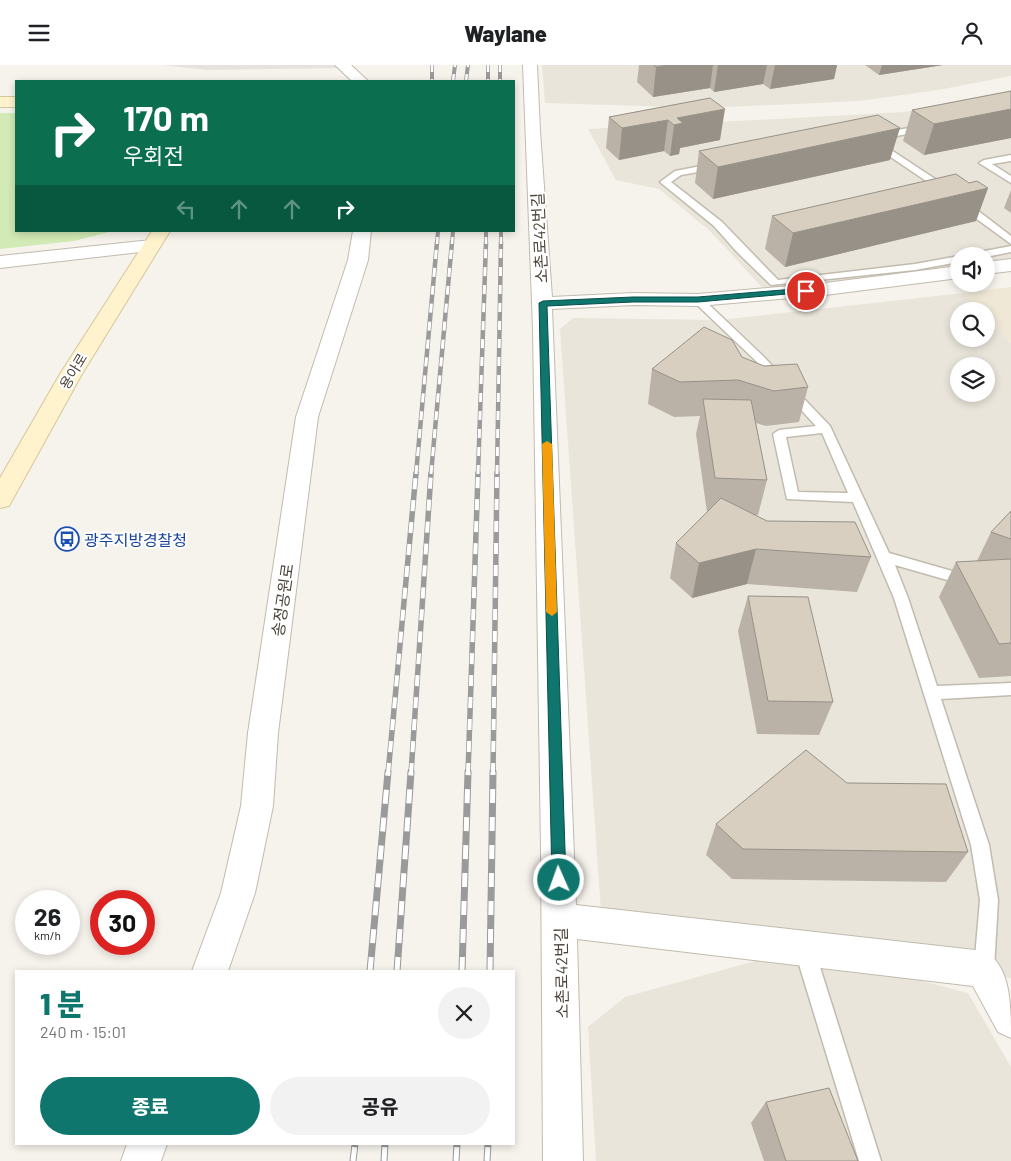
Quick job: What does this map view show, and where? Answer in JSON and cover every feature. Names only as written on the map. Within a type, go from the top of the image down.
[{"type":"street","points":[[342,65],[360,80]]},
{"type":"street","name":"소촌로42번길","points":[[530,65],[530,100],[543,303],[560,920],[564,1161]]},
{"type":"street","points":[[0,102],[15,102]]},
{"type":"street","name":"송정공원로","points":[[210,970],[238,893],[257,806],[263,733],[307,417],[358,261],[362,232]]},
{"type":"street","name":"용아로","points":[[0,262],[156,239]]},
{"type":"street","name":"용아로","points":[[0,500],[71,374],[156,239]]},
{"type":"street","points":[[995,267],[1011,265]]},
{"type":"street","points":[[543,303],[633,299],[698,300],[824,289],[950,273]]},
{"type":"street","points":[[560,920],[984,969],[1011,1019]]},
{"type":"street","points":[[141,1161],[147,1145]]},
{"type":"lane","points":[[935,126],[868,138],[970,206],[973,212],[1011,241]]},
{"type":"lane","points":[[1011,158],[984,163],[1011,181]]},
{"type":"lane","points":[[725,164],[678,173],[665,182],[718,224],[775,283],[915,267],[950,261]]},
{"type":"lane","points":[[921,189],[940,185]]},
{"type":"lane","points":[[995,252],[1011,249]]},
{"type":"lane","points":[[698,300],[759,358],[826,429],[884,557],[901,598],[982,854],[988,900],[984,969]]},
{"type":"lane","points":[[826,429],[779,434],[792,496],[856,498]]},
{"type":"lane","points":[[884,557],[978,583]]},
{"type":"lane","points":[[930,693],[1011,689]]},
{"type":"lane","points":[[803,947],[870,1161]]},
{"type":"shaded area","points":[[162,65],[341,65],[345,68],[208,70]]},
{"type":"shaded area","points":[[542,65],[1011,65],[1011,76],[938,90],[859,101],[706,108],[545,103]]},
{"type":"shaded area","points":[[1011,94],[1011,258],[995,261],[995,247],[950,247],[950,267],[769,295],[710,231],[659,189],[616,180],[588,129],[904,112]]},
{"type":"shaded area","points":[[1011,287],[1011,343],[995,326],[995,302],[972,302],[964,293],[995,292],[995,289]]},
{"type":"shaded area","points":[[964,293],[972,302],[950,302],[950,347],[995,347],[995,326],[1011,343],[1011,978],[865,966],[968,993],[1011,1067],[1011,1161],[596,1161],[588,1027],[625,997],[766,958],[618,944],[601,911],[560,329],[573,318],[720,320]]},
{"type":"green space","points":[[0,113],[15,113],[15,232],[109,232],[74,241],[0,249]]},
{"type":"building","points":[[1011,91],[1011,109],[934,124],[912,110]]},
{"type":"building","points":[[710,98],[725,109],[677,118],[683,123],[674,125],[668,120],[622,128],[609,117]]},
{"type":"building","points":[[878,115],[900,128],[718,167],[699,151]]},
{"type":"building","points":[[956,174],[969,183],[977,181],[988,188],[793,233],[772,216]]},
{"type":"building","points":[[704,327],[732,340],[742,357],[764,366],[797,364],[808,387],[774,391],[738,380],[680,382],[652,369]]},
{"type":"building","points":[[703,399],[751,400],[767,480],[715,478]]},
{"type":"building","points":[[721,498],[767,521],[855,522],[871,557],[756,549],[699,563],[676,543]]},
{"type":"building","points":[[1011,511],[1011,539],[991,532]]},
{"type":"building","points":[[1011,559],[1011,643],[999,644],[956,562]]},
{"type":"building","points":[[748,596],[808,597],[833,702],[768,701]]},
{"type":"building","points":[[806,750],[847,783],[946,784],[968,852],[743,849],[716,824]]},
{"type":"building","points":[[829,1088],[858,1161],[786,1161],[766,1102]]},
{"type":"railway","points":[[432,65],[432,80]]},
{"type":"railway","points":[[453,80],[455,65]]},
{"type":"railway","points":[[466,80],[468,65]]},
{"type":"railway","points":[[488,65],[488,80]]},
{"type":"railway","points":[[500,65],[500,80]]},
{"type":"railway","points":[[437,244],[438,232]]},
{"type":"railway","points":[[452,244],[453,232]]},
{"type":"railway","points":[[486,232],[486,242]]},
{"type":"railway","points":[[501,232],[501,242]]},
{"type":"railway","points":[[416,474],[437,242]]},
{"type":"railway","points":[[431,474],[452,242]]},
{"type":"railway","points":[[478,474],[486,242]]},
{"type":"railway","points":[[497,474],[501,242]]},
{"type":"railway","points":[[388,774],[416,473]]},
{"type":"railway","points":[[411,774],[431,473]]},
{"type":"railway","points":[[468,774],[478,473]]},
{"type":"railway","points":[[493,774],[497,473]]},
{"type":"railway","points":[[370,970],[388,772]]},
{"type":"railway","points":[[397,970],[411,772]]},
{"type":"railway","points":[[462,970],[468,772]]},
{"type":"railway","points":[[490,970],[493,772]]},
{"type":"railway","points":[[353,1161],[355,1145]]},
{"type":"railway","points":[[384,1161],[385,1145]]},
{"type":"railway","points":[[456,1161],[457,1145]]},
{"type":"railway","points":[[487,1161],[488,1145]]},
{"type":"slow traffic","points":[[547,444],[552,612]]},
{"type":"place","name":"광주지방경찰청","points":[[67,539]]},
{"type":"route","points":[[559,880],[543,303],[633,299],[698,300],[806,291]]}]
